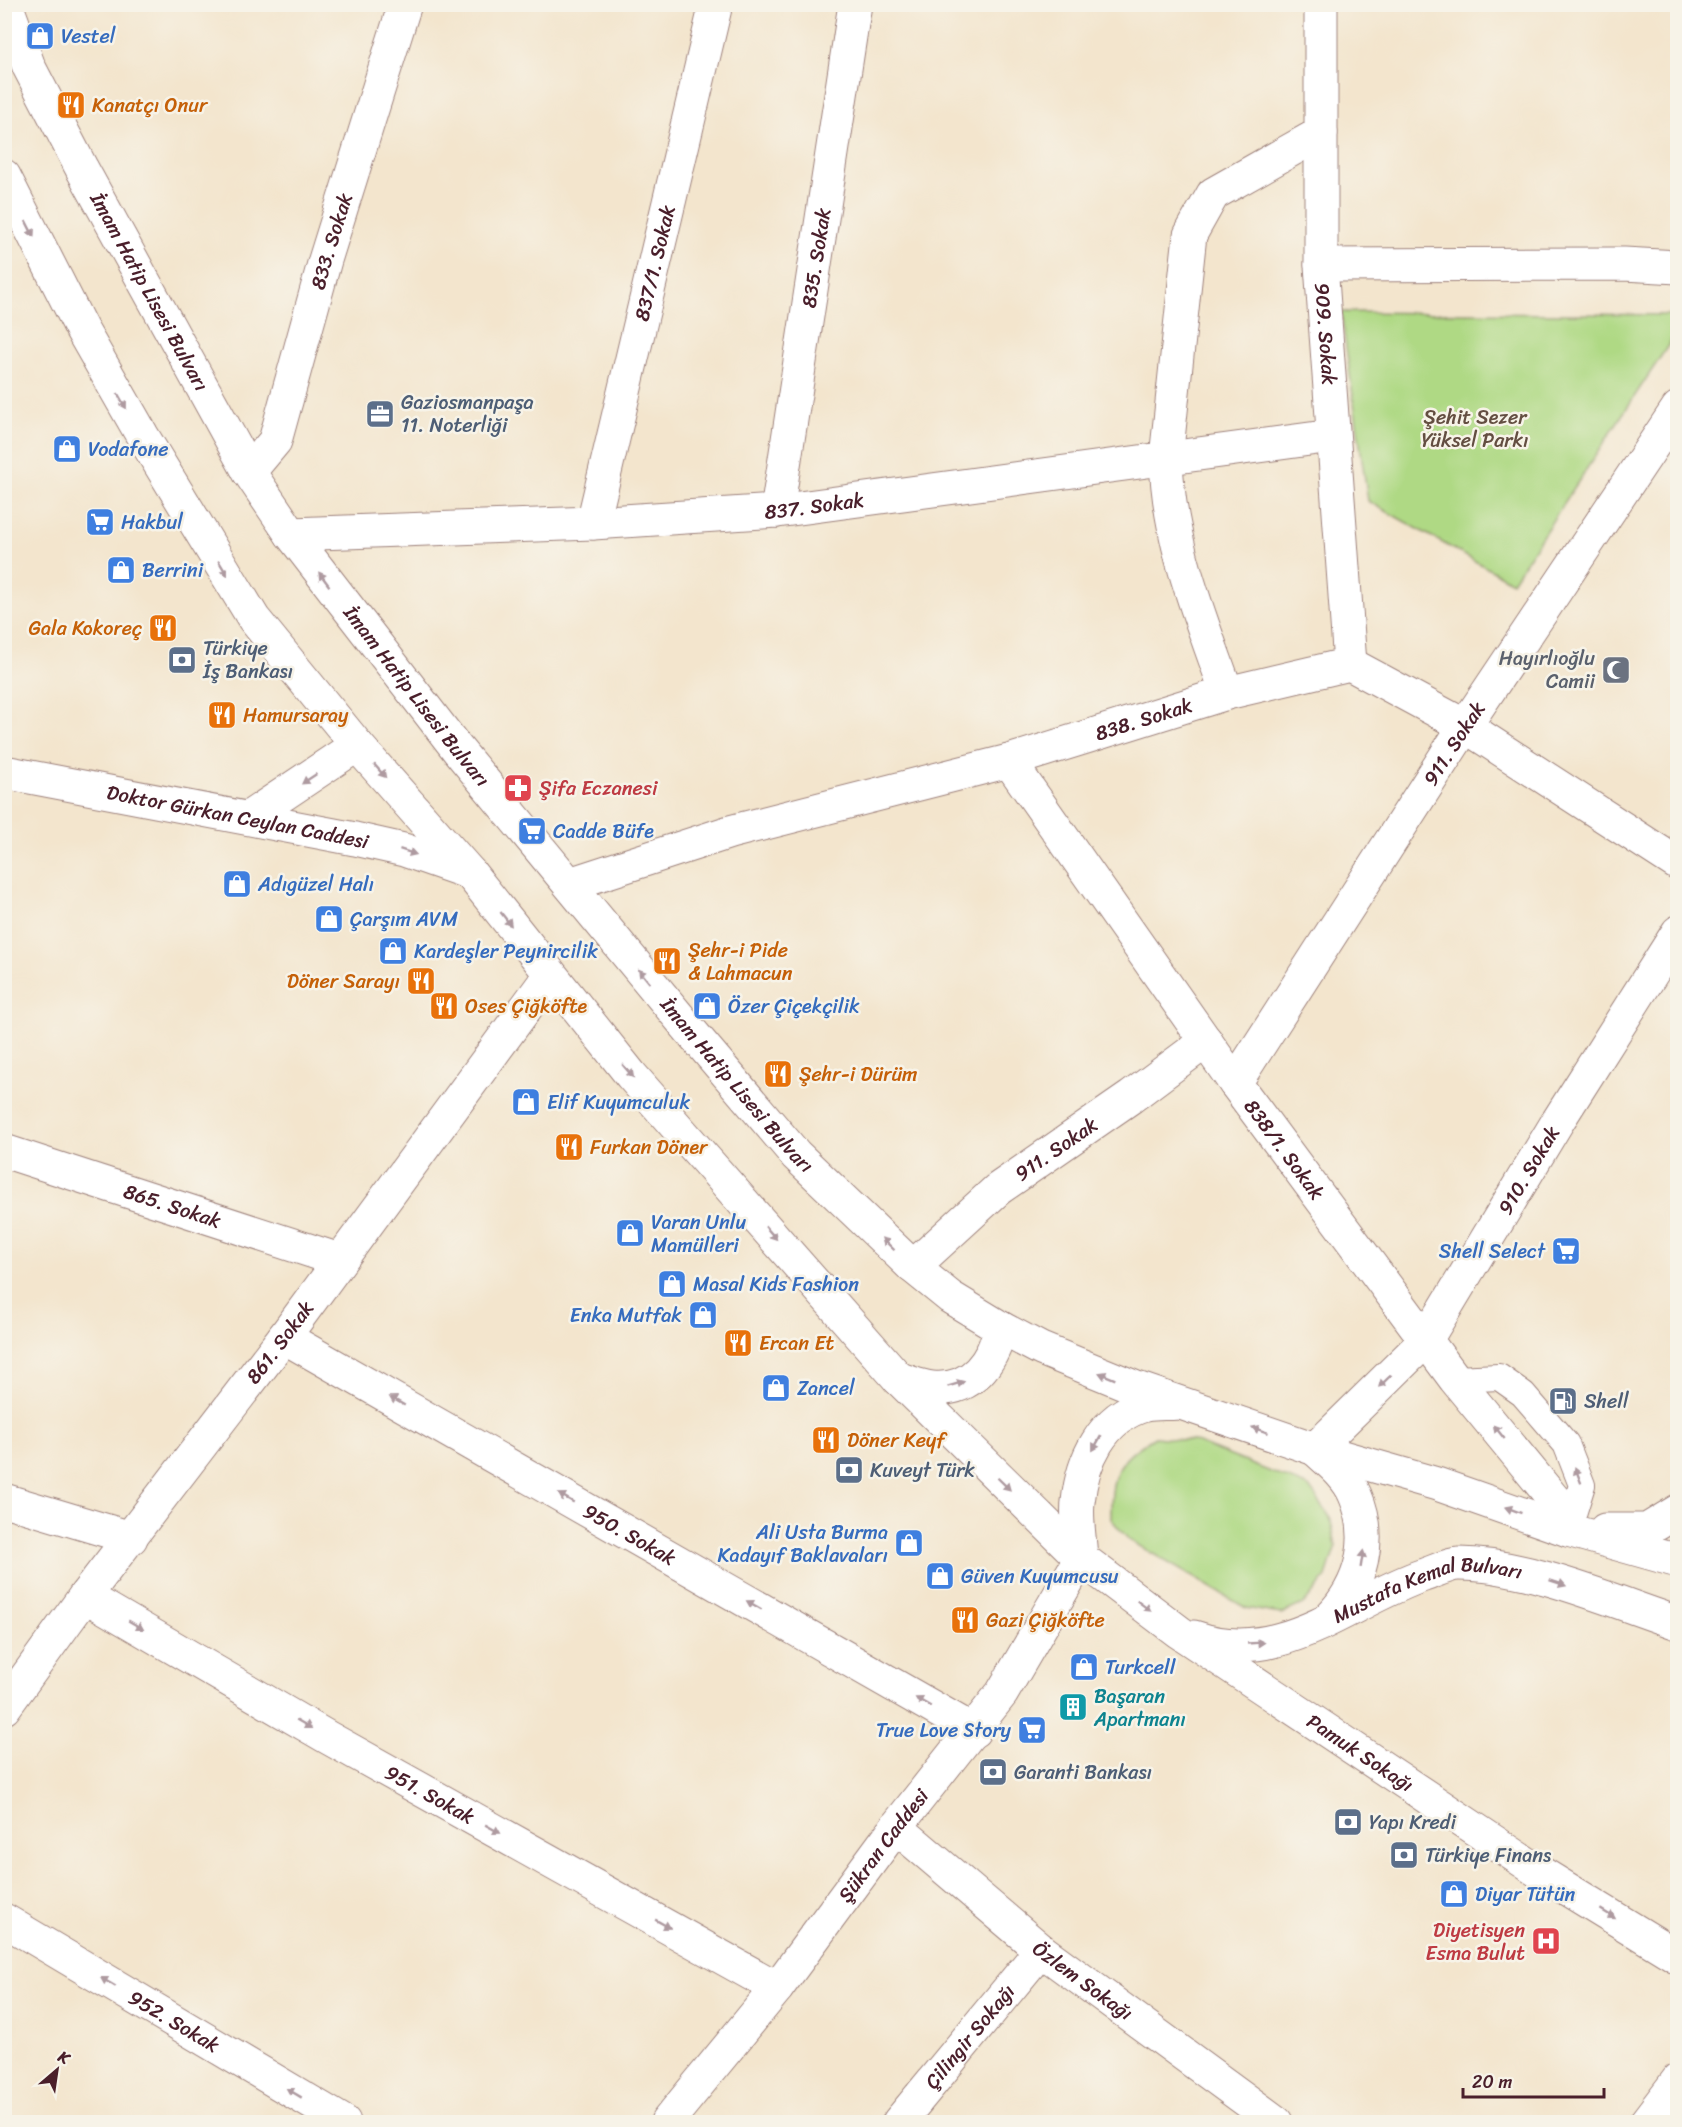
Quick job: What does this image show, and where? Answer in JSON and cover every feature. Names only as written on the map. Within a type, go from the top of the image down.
[{"type":"street","name":"İmam Hatip Lisesi Bulvarı","points":[[6,4],[29,67],[82,169],[249,472],[291,534],[458,750],[796,1155],[913,1267],[950,1297],[1000,1328],[1082,1366],[1182,1403]]},
{"type":"street","name":"833. Sokak","points":[[249,472],[275,441],[326,260],[405,4]]},
{"type":"street","name":"837/1. Sokak","points":[[594,523],[716,4]]},
{"type":"street","name":"835. Sokak","points":[[777,511],[855,4]]},
{"type":"street","name":"909. Sokak","points":[[1321,4],[1321,265],[1350,664]]},
{"type":"street","points":[[1227,693],[1176,545],[1167,492],[1166,458],[1190,235],[1213,194],[1321,133]]},
{"type":"street","points":[[4,176],[93,349],[254,620],[357,745],[470,873],[639,1084],[899,1379],[1081,1558]]},
{"type":"street","points":[[1321,265],[1624,264],[1677,267]]},
{"type":"street","name":"911. Sokak","points":[[1234,1083],[1465,726],[1677,408]]},
{"type":"street","name":"837. Sokak","points":[[291,534],[594,523],[777,511],[1332,436]]},
{"type":"street","points":[[1350,664],[1465,726],[1677,864]]},
{"type":"street","name":"838. Sokak","points":[[570,884],[730,832],[1010,761],[1227,693],[1350,664]]},
{"type":"street","points":[[248,818],[357,745]]},
{"type":"street","name":"838/1. Sokak","points":[[1010,761],[1234,1083],[1455,1379],[1557,1503],[1568,1530]]},
{"type":"street","name":"Doktor Gürkan Ceylan Caddesi","points":[[4,772],[404,850],[470,873]]},
{"type":"street","name":"910. Sokak","points":[[1315,1449],[1426,1340],[1546,1141],[1677,932]]},
{"type":"street","name":"861. Sokak","points":[[4,1708],[86,1596],[284,1337],[550,975]]},
{"type":"street","name":"911. Sokak","points":[[913,1267],[998,1189],[1131,1097],[1206,1041]]},
{"type":"street","name":"865. Sokak","points":[[4,1151],[339,1260]]},
{"type":"street","points":[[899,1379],[932,1388],[954,1386],[970,1379],[982,1369],[994,1352],[1000,1328]]},
{"type":"street","name":"950. Sokak","points":[[284,1337],[974,1731]]},
{"type":"street","points":[[1081,1558],[1078,1503],[1085,1469],[1096,1440],[1119,1417],[1146,1405],[1182,1403],[1315,1449],[1437,1484],[1568,1530],[1677,1561]]},
{"type":"street","points":[[1315,1449],[1344,1476],[1355,1494],[1363,1521],[1362,1567],[1349,1595],[1322,1625]]},
{"type":"street","points":[[4,1500],[131,1538]]},
{"type":"street","points":[[1568,1530],[1647,1530],[1677,1511]]},
{"type":"street","name":"Şükran Caddesi","points":[[668,2122],[777,1988],[896,1827],[1002,1693],[1081,1558]]},
{"type":"street","name":"Pamuk Sokağı","points":[[1081,1558],[1179,1632],[1541,1872],[1677,1957]]},
{"type":"street","name":"Mustafa Kemal Bulvarı","points":[[1179,1632],[1217,1645],[1274,1642],[1322,1625],[1403,1582],[1457,1564],[1532,1574],[1677,1623]]},
{"type":"street","name":"951. Sokak","points":[[86,1596],[327,1737],[777,1988]]},
{"type":"street","name":"Özlem Sokağı","points":[[896,1827],[1041,1950],[1276,2122]]},
{"type":"street","name":"952. Sokak","points":[[4,1920],[344,2122]]},
{"type":"street","name":"Çilingir Sokağı","points":[[899,2122],[1041,1950]]},
{"type":"street","points":[[1646,2122],[1677,2080]]},
{"type":"lane","points":[[1455,1379],[1499,1377],[1523,1394],[1566,1444],[1582,1485],[1568,1530]]},
{"type":"green space","name":"Şehit Sezer Yüksel Parkı","points":[[1341,312],[1677,315],[1677,332],[1512,582],[1368,501]]},
{"type":"green space","points":[[1155,1437],[1193,1441],[1309,1487],[1330,1517],[1336,1546],[1326,1577],[1305,1603],[1281,1614],[1246,1608],[1129,1540],[1111,1519],[1114,1480],[1118,1470],[1131,1454]]},
{"type":"place","name":"Vestel","points":[[40,36]]},
{"type":"place","name":"Kanatçı Onur","points":[[71,105]]},
{"type":"place","name":"Gaziosmanpaşa 11. Noterliği","points":[[380,414]]},
{"type":"place","name":"Vodafone","points":[[67,449]]},
{"type":"place","name":"Hakbul","points":[[100,522]]},
{"type":"place","name":"Berrini","points":[[121,570]]},
{"type":"place","name":"Gala Kokoreç","points":[[163,628]]},
{"type":"place","name":"Türkiye İş Bankası","points":[[182,660]]},
{"type":"place","name":"Hayırlıoğlu Camii","points":[[1616,670]]},
{"type":"place","name":"Hamursaray","points":[[222,715]]},
{"type":"place","name":"Şifa Eczanesi","points":[[518,788]]},
{"type":"place","name":"Cadde Büfe","points":[[532,831]]},
{"type":"place","name":"Adıgüzel Halı","points":[[237,884]]},
{"type":"place","name":"Çarşım AVM","points":[[329,919]]},
{"type":"place","name":"Kardeşler Peynircilik","points":[[393,951]]},
{"type":"place","name":"Şehr-i Pide & Lahmacun","points":[[667,961]]},
{"type":"place","name":"Döner Sarayı","points":[[421,981]]},
{"type":"place","name":"Oses Çiğköfte","points":[[444,1006]]},
{"type":"place","name":"Özer Çiçekçilik","points":[[707,1006]]},
{"type":"place","name":"Şehr-i Dürüm","points":[[778,1074]]},
{"type":"place","name":"Elif Kuyumculuk","points":[[526,1102]]},
{"type":"place","name":"Furkan Döner","points":[[569,1147]]},
{"type":"place","name":"Varan Unlu Mamülleri","points":[[630,1233]]},
{"type":"place","name":"Shell Select","points":[[1566,1251]]},
{"type":"place","name":"Masal Kids Fashion","points":[[672,1284]]},
{"type":"place","name":"Enka Mutfak","points":[[703,1315]]},
{"type":"place","name":"Ercan Et","points":[[738,1343]]},
{"type":"place","name":"Zancel","points":[[776,1388]]},
{"type":"place","name":"Shell","points":[[1563,1401]]},
{"type":"place","name":"Döner Keyf","points":[[826,1440]]},
{"type":"place","name":"Kuveyt Türk","points":[[849,1470]]},
{"type":"place","name":"Ali Usta Burma Kadayıf Baklavaları","points":[[909,1543]]},
{"type":"place","name":"Güven Kuyumcusu","points":[[940,1576]]},
{"type":"place","name":"Gazi Çiğköfte","points":[[965,1620]]},
{"type":"place","name":"Turkcell","points":[[1084,1667]]},
{"type":"place","name":"Başaran Apartmanı","points":[[1073,1707]]},
{"type":"place","name":"True Love Story","points":[[1032,1730]]},
{"type":"place","name":"Garanti Bankası","points":[[993,1772]]},
{"type":"place","name":"Yapı Kredi","points":[[1348,1822]]},
{"type":"place","name":"Türkiye Finans","points":[[1404,1855]]},
{"type":"place","name":"Diyar Tütün","points":[[1454,1894]]},
{"type":"place","name":"Diyetisyen Esma Bulut","points":[[1546,1941]]}]
